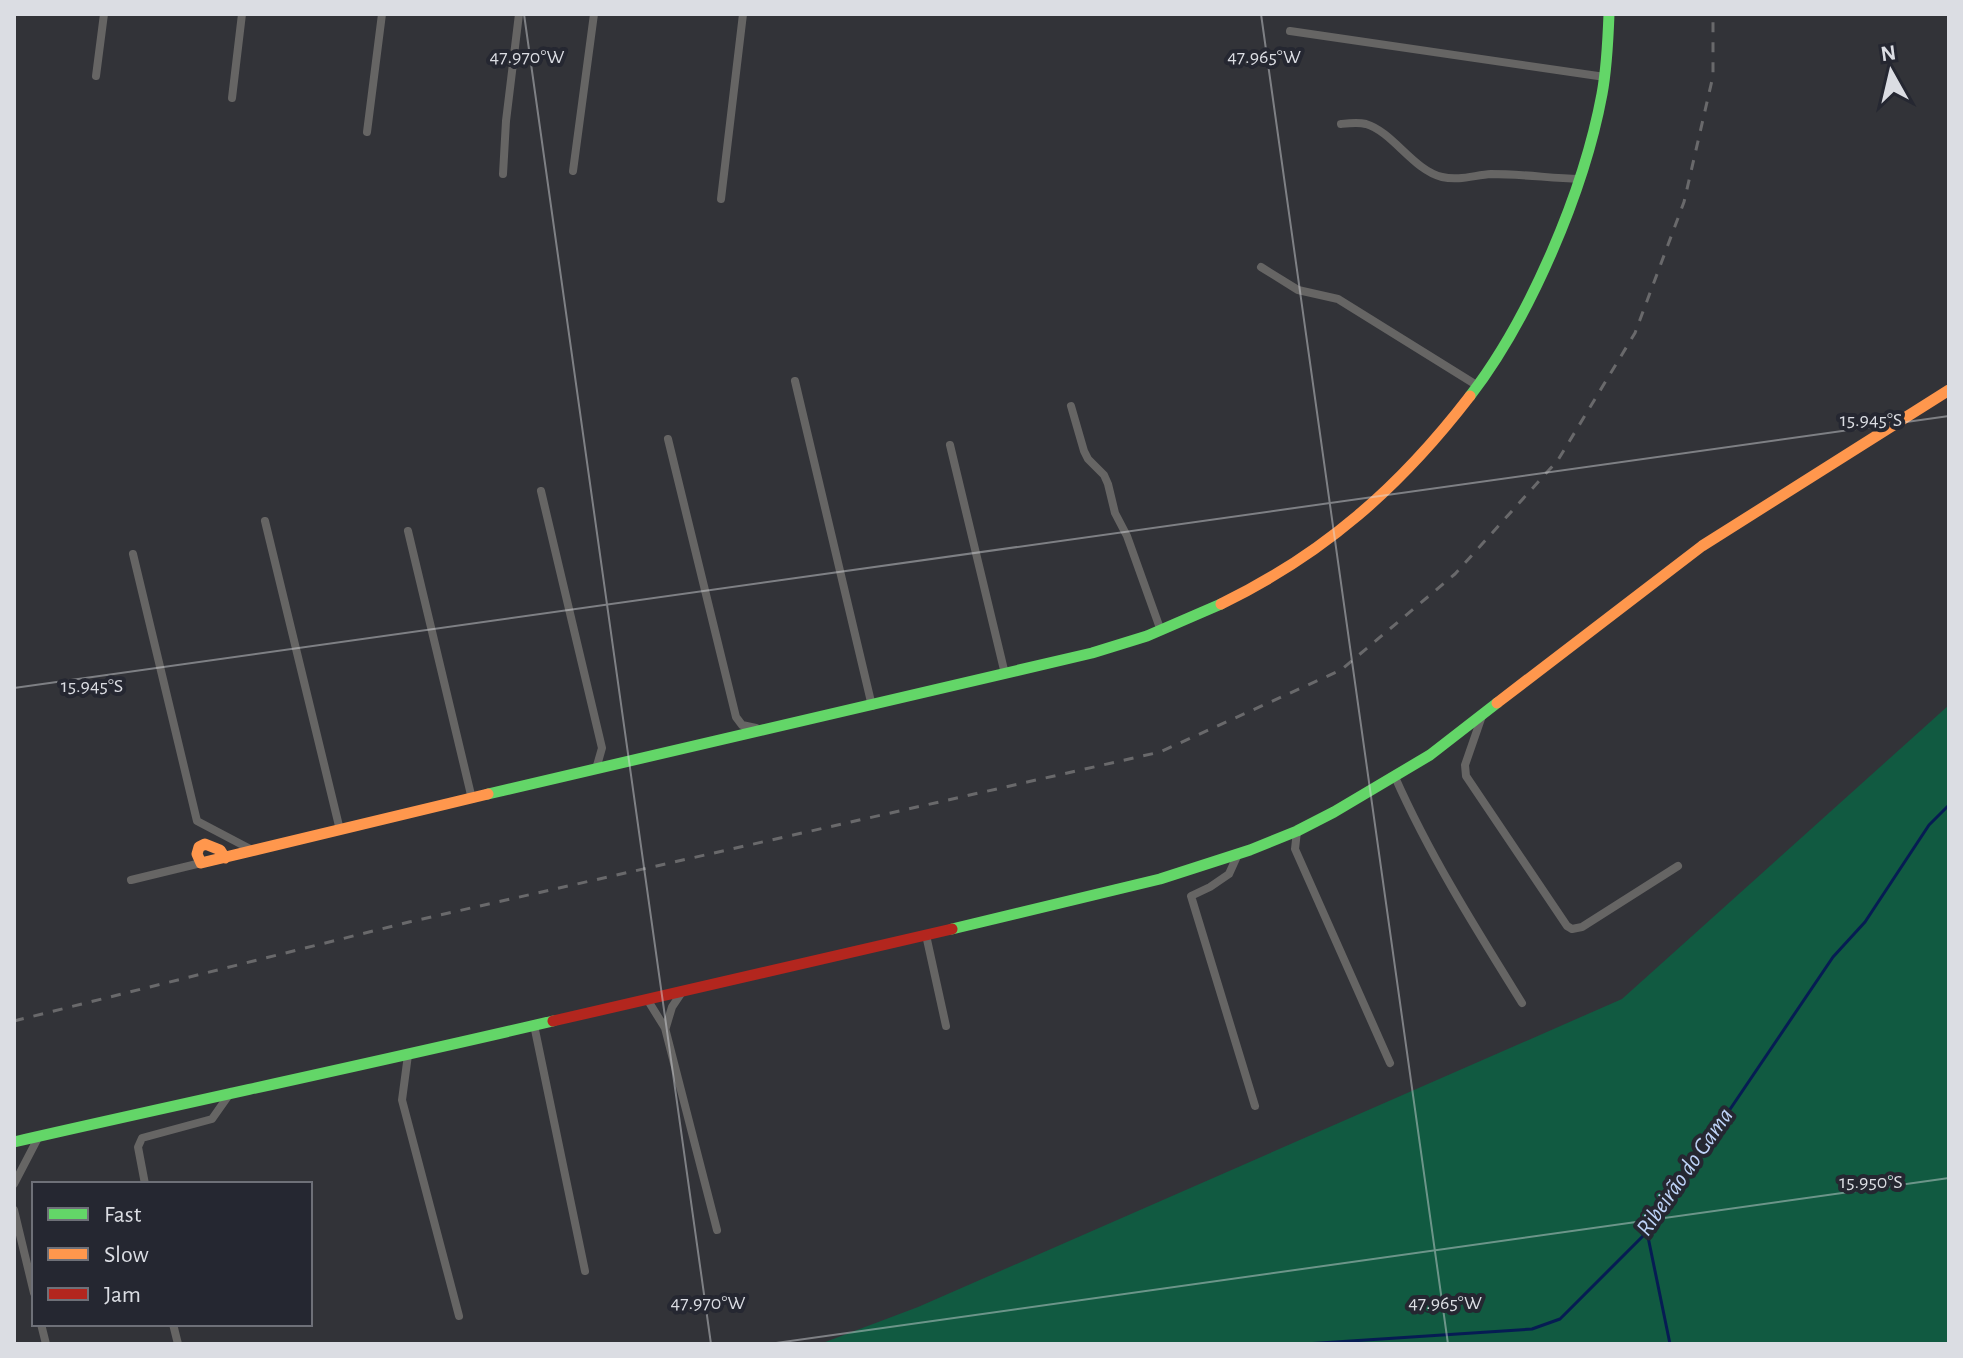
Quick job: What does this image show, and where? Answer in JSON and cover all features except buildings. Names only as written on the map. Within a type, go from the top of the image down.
[{"type":"street","points":[[96,76],[104,14]]},
{"type":"street","points":[[232,98],[242,14]]},
{"type":"street","points":[[367,132],[382,14]]},
{"type":"street","points":[[503,174],[519,14]]},
{"type":"street","points":[[573,171],[594,14]]},
{"type":"street","points":[[721,199],[743,14]]},
{"type":"street","points":[[131,880],[1127,643],[1161,631],[1270,578],[1314,551],[1362,514],[1418,462],[1478,386],[1519,320],[1550,256],[1590,144],[1605,77],[1609,14]]},
{"type":"street","points":[[1290,31],[1605,77]]},
{"type":"street","points":[[1341,124],[1359,123],[1376,128],[1422,167],[1440,177],[1508,174],[1579,179]]},
{"type":"street","points":[[1261,267],[1298,290],[1338,299],[1478,386]]},
{"type":"street","points":[[795,381],[872,706]]},
{"type":"street","points":[[14,1142],[408,1055],[1160,879],[1278,839],[1334,812],[1430,755],[1702,546],[1949,390]]},
{"type":"street","points":[[1071,406],[1084,451],[1108,484],[1115,513],[1127,536],[1161,631]]},
{"type":"street","points":[[668,439],[736,717],[746,727],[770,728]]},
{"type":"street","points":[[950,445],[1005,674]]},
{"type":"street","points":[[541,491],[602,748],[596,769]]},
{"type":"street","points":[[265,521],[340,830]]},
{"type":"street","points":[[408,531],[472,799]]},
{"type":"street","points":[[133,554],[197,821],[254,851]]},
{"type":"street","points":[[1482,716],[1465,765],[1466,776],[1567,926],[1582,927],[1678,866]]},
{"type":"street","points":[[602,748],[619,763]]},
{"type":"street","points":[[1395,777],[1432,852],[1522,1003]]},
{"type":"street","points":[[1297,831],[1295,849],[1390,1063]]},
{"type":"street","points":[[1278,839],[1295,849]]},
{"type":"street","points":[[201,863],[197,854],[199,847],[205,844],[220,850],[225,858]]},
{"type":"street","points":[[1238,854],[1229,874],[1191,896],[1255,1106]]},
{"type":"street","points":[[926,935],[946,1026]]},
{"type":"street","points":[[665,1028],[672,1007],[682,992]]},
{"type":"street","points":[[647,999],[665,1028],[717,1230]]},
{"type":"street","points":[[534,1025],[585,1271]]},
{"type":"street","points":[[408,1055],[402,1100],[459,1316]]},
{"type":"street","points":[[145,1182],[138,1147],[142,1138],[212,1119],[231,1092]]},
{"type":"street","points":[[14,1184],[39,1136]]},
{"type":"street","points":[[14,1210],[32,1285]]},
{"type":"green space","points":[[1949,705],[1949,1344],[820,1344],[918,1307],[1622,999]]},
{"type":"waterway","name":"Ribeirão do Gama","points":[[1305,1344],[1532,1329],[1560,1319],[1647,1232],[1833,957],[1865,922],[1929,825],[1949,805]]},
{"type":"waterway","points":[[1647,1232],[1670,1344]]},
{"type":"railway","points":[[14,1021],[409,922],[1160,752],[1341,670],[1455,574],[1558,460],[1635,333],[1684,202],[1713,76],[1713,14]]},
{"type":"traffic: fast","points":[[1470,396],[1513,330],[1568,212],[1594,132],[1602,94],[1609,14]]},
{"type":"traffic: fast","points":[[488,794],[1092,653],[1147,636],[1221,604]]},
{"type":"traffic: fast","points":[[952,929],[1160,879],[1297,831],[1430,755],[1497,703]]},
{"type":"traffic: fast","points":[[14,1142],[553,1021]]},
{"type":"traffic: slow","points":[[1497,703],[1702,546],[1949,390]]},
{"type":"traffic: slow","points":[[1221,604],[1294,563],[1358,515],[1416,460],[1470,396]]},
{"type":"traffic: slow","points":[[225,858],[220,850],[205,844],[199,847],[197,854],[201,863],[488,794]]},
{"type":"traffic: jam","points":[[553,1021],[952,929]]}]
